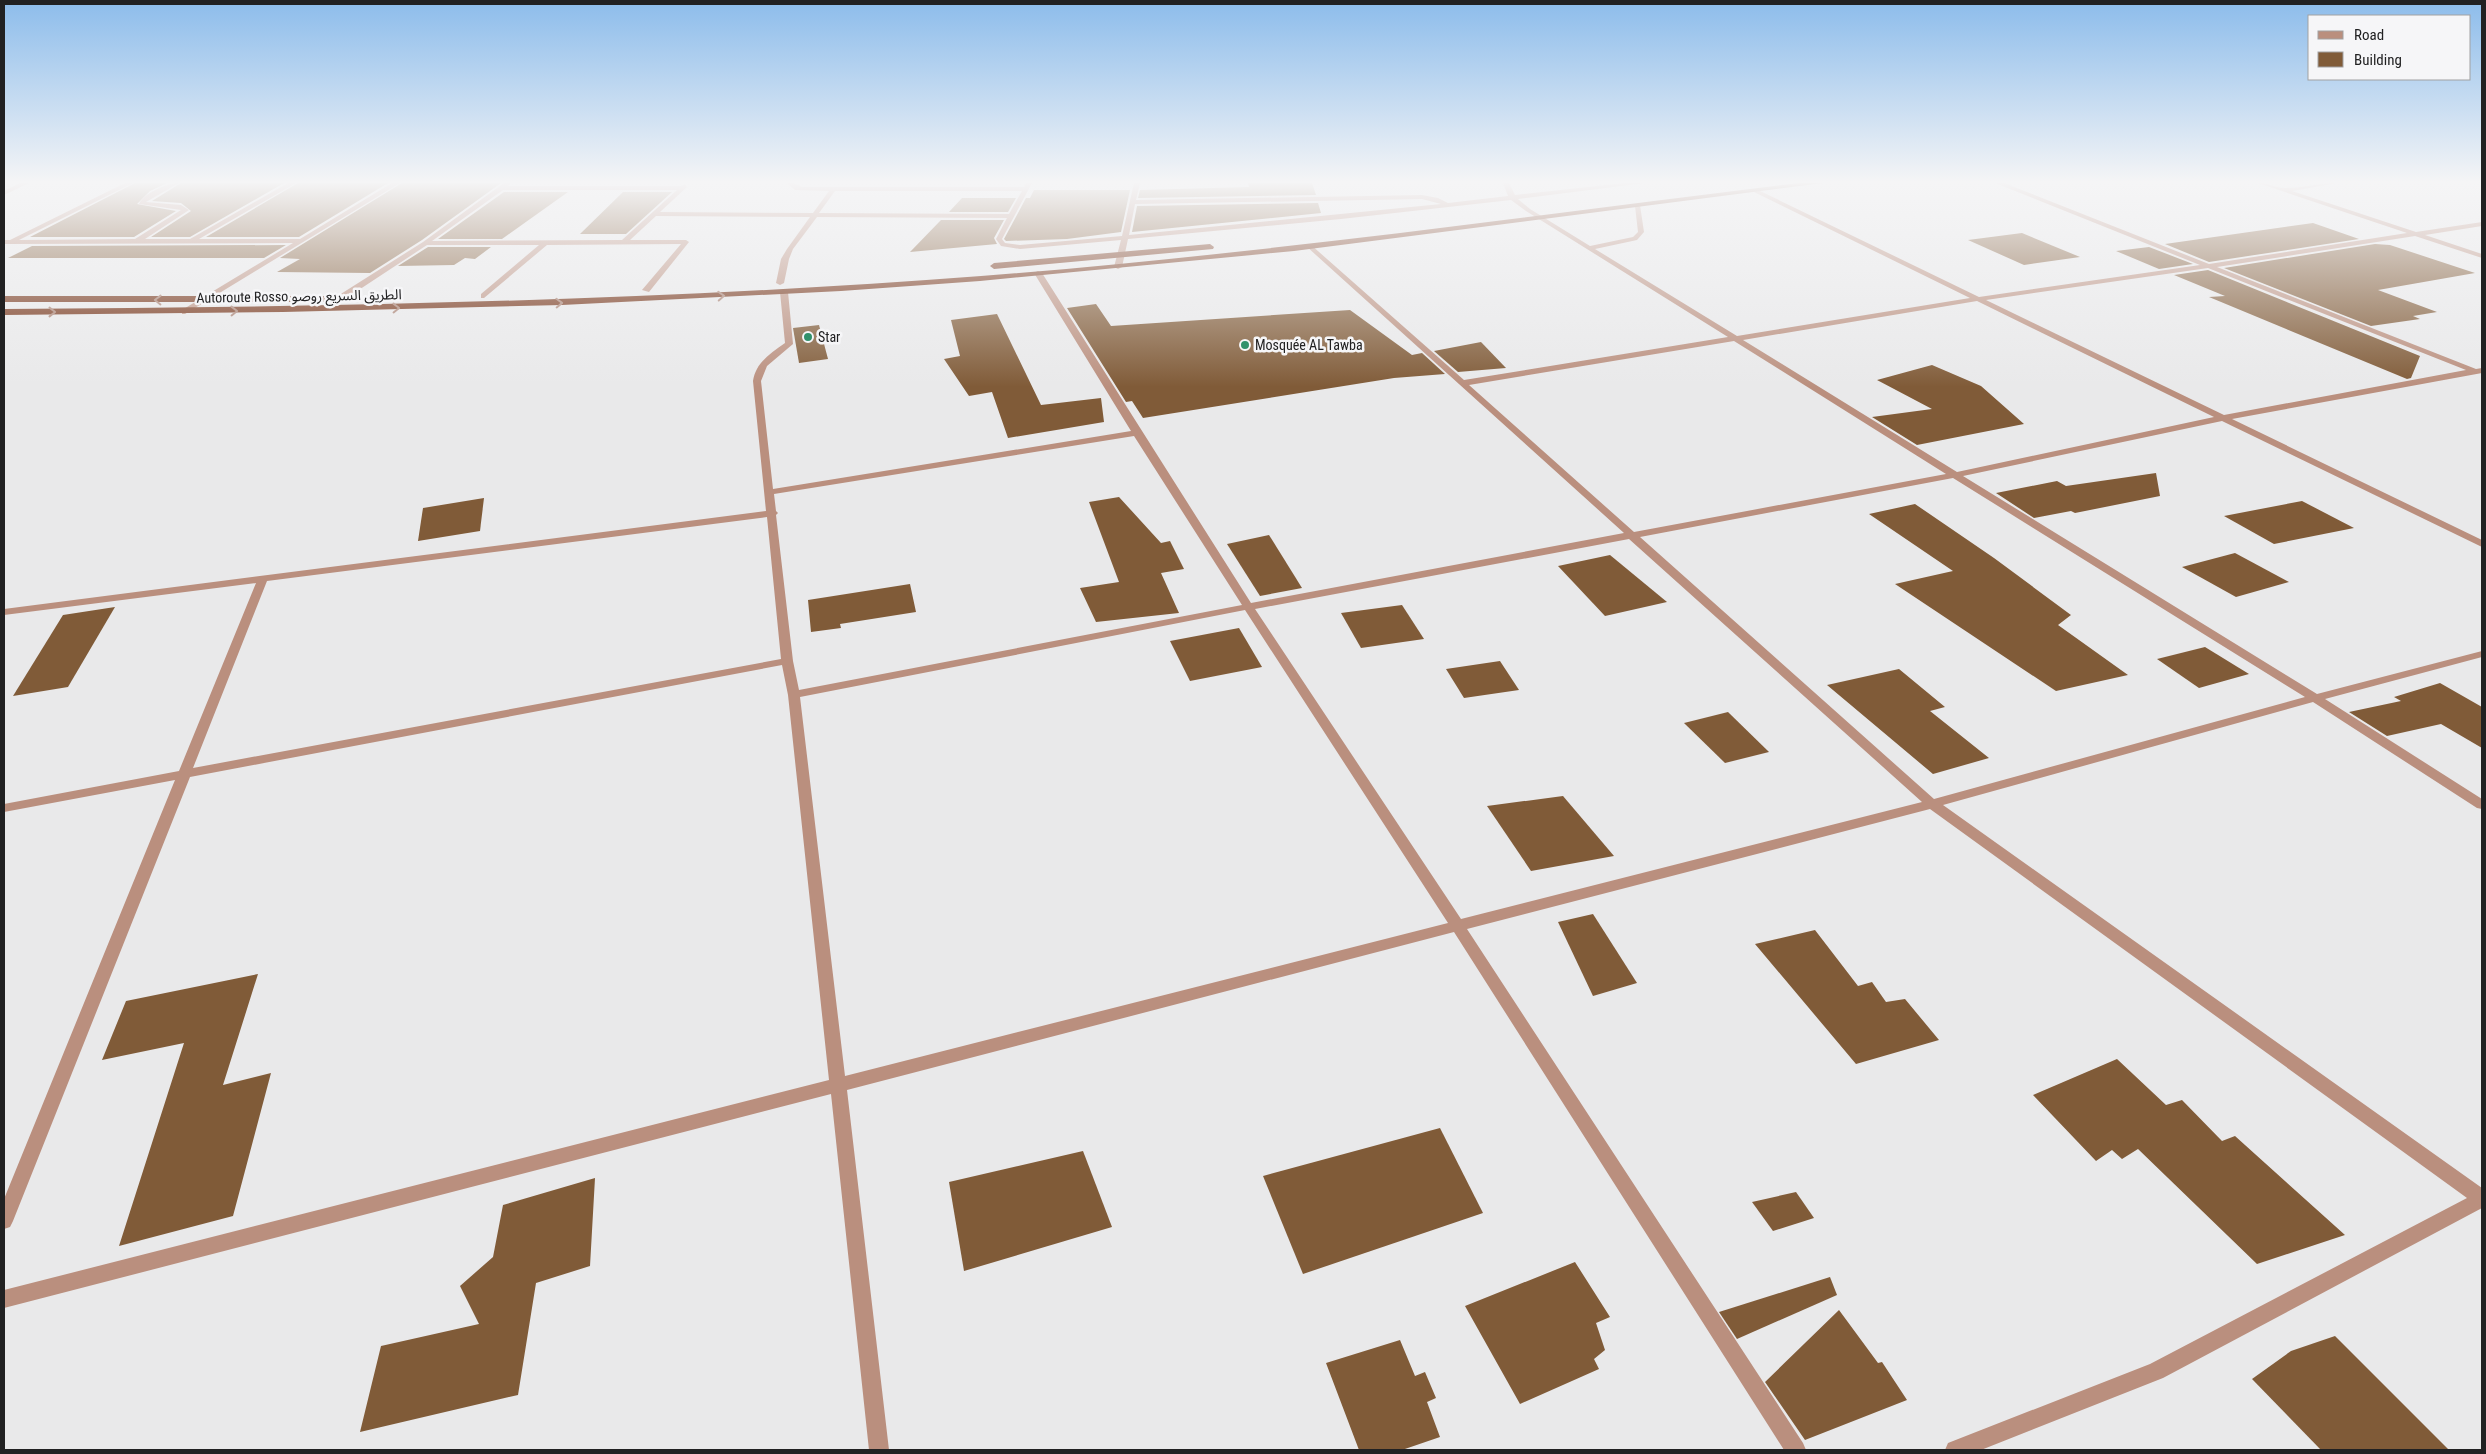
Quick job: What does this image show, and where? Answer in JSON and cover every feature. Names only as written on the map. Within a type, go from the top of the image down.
[{"type":"highway","points":[[986,266],[1164,251]]},
{"type":"highway","name":"Autoroute Rosso الطريق السريع روصو","points":[[4,312],[185,312],[508,305],[1118,267],[1228,251]]},
{"type":"highway","name":"Autoroute Rosso الطريق السريع روصو","points":[[4,299],[207,300],[484,296],[646,290],[782,288],[834,279]]},
{"type":"street","points":[[185,312],[287,251]]},
{"type":"street","points":[[339,299],[413,251]]},
{"type":"street","points":[[484,296],[535,251]]},
{"type":"street","points":[[646,290],[679,251]]},
{"type":"street","points":[[790,251],[785,258],[782,288],[789,344],[762,364],[758,372],[787,661],[794,695],[880,1450]]},
{"type":"street","points":[[1118,267],[1122,251]]},
{"type":"street","points":[[1321,251],[1463,383],[1932,804],[2482,1199],[2156,1371],[1955,1450]]},
{"type":"street","points":[[1594,251],[2314,698],[2482,805]]},
{"type":"street","points":[[1882,251],[2482,544]]},
{"type":"street","points":[[2170,251],[2480,371]]},
{"type":"street","points":[[1463,383],[1978,299],[2307,251]]},
{"type":"street","points":[[2467,251],[2482,256]]},
{"type":"street","points":[[1038,273],[1135,433],[1246,607],[1457,926],[1796,1450]]},
{"type":"street","points":[[794,695],[1246,607],[1954,474],[2223,418],[2480,371]]},
{"type":"street","points":[[770,492],[1135,433]]},
{"type":"street","points":[[4,612],[773,513]]},
{"type":"street","points":[[4,1221],[263,579]]},
{"type":"street","points":[[4,1299],[1932,804],[2314,698],[2482,654]]},
{"type":"street","points":[[4,808],[185,776],[787,661]]},
{"type":"building","points":[[22,251],[276,251],[264,258],[8,258]]},
{"type":"building","points":[[292,251],[405,251],[370,273],[277,272],[300,259],[280,258]]},
{"type":"building","points":[[422,251],[486,251],[475,259],[465,258],[454,265],[398,266]]},
{"type":"building","points":[[1992,251],[2065,251],[2080,257],[2024,265]]},
{"type":"building","points":[[2116,251],[2159,251],[2193,264],[2159,269]]},
{"type":"building","points":[[2182,251],[2282,251],[2209,262]]},
{"type":"building","points":[[2332,251],[2408,251],[2475,273],[2378,290],[2437,312],[2413,316],[2420,319],[2371,326],[2224,268]]},
{"type":"building","points":[[2208,270],[2420,356],[2411,378],[2407,379],[2209,297],[2225,296],[2174,275]]},
{"type":"building","points":[[1096,304],[1111,326],[1350,310],[1412,355],[1422,353],[1445,374],[1394,378],[1143,418],[1132,401],[1126,402],[1067,308]]},
{"type":"building","points":[[997,314],[1041,405],[1101,398],[1104,422],[1008,438],[992,392],[969,396],[944,359],[960,356],[951,320]]},
{"type":"building","points":[[819,325],[828,359],[799,363],[793,328]]},
{"type":"building","points":[[1481,342],[1506,368],[1458,372],[1434,351]]},
{"type":"building","points":[[1932,365],[1981,386],[2024,424],[1917,445],[1872,417],[1932,409],[1877,380]]},
{"type":"building","points":[[2156,473],[2160,496],[2075,513],[2071,511],[2034,518],[1996,493],[2057,481],[2066,486]]},
{"type":"building","points":[[1119,497],[1161,543],[1170,541],[1184,569],[1161,573],[1179,613],[1096,622],[1080,588],[1119,582],[1089,502]]},
{"type":"building","points":[[484,498],[480,531],[418,541],[423,508]]},
{"type":"building","points":[[2302,501],[2354,528],[2274,544],[2224,516]]},
{"type":"building","points":[[1915,504],[1994,558],[2071,615],[2058,625],[2128,675],[2056,691],[1895,584],[1953,571],[1869,514]]},
{"type":"building","points":[[1269,535],[1302,588],[1260,596],[1227,544]]},
{"type":"building","points":[[2235,553],[2289,582],[2236,597],[2182,567]]},
{"type":"building","points":[[1610,555],[1667,602],[1605,616],[1558,566]]},
{"type":"building","points":[[910,584],[916,612],[840,624],[841,628],[811,632],[808,600]]},
{"type":"building","points":[[1402,605],[1424,639],[1361,648],[1341,613]]},
{"type":"building","points":[[115,607],[68,687],[13,696],[63,615]]},
{"type":"building","points":[[1239,628],[1262,667],[1190,681],[1170,641]]},
{"type":"building","points":[[2205,647],[2249,674],[2199,688],[2157,659]]},
{"type":"building","points":[[1500,661],[1519,690],[1464,698],[1446,669]]},
{"type":"building","points":[[1899,669],[1945,707],[1930,711],[1989,758],[1933,774],[1827,685]]},
{"type":"building","points":[[2440,683],[2482,707],[2482,748],[2441,724],[2387,736],[2349,712],[2401,701],[2394,697]]},
{"type":"building","points":[[1728,712],[1769,752],[1725,763],[1684,723]]},
{"type":"building","points":[[1563,796],[1614,856],[1531,871],[1487,806]]},
{"type":"building","points":[[1593,914],[1637,983],[1593,996],[1558,922]]},
{"type":"building","points":[[1815,930],[1858,986],[1872,982],[1886,1002],[1905,999],[1939,1040],[1856,1064],[1755,944]]},
{"type":"building","points":[[258,974],[223,1085],[271,1073],[233,1216],[119,1246],[184,1043],[102,1060],[126,1001]]},
{"type":"building","points":[[2117,1059],[2166,1105],[2182,1100],[2222,1141],[2235,1136],[2345,1235],[2257,1264],[2138,1149],[2122,1159],[2112,1150],[2096,1161],[2033,1095]]},
{"type":"building","points":[[1440,1128],[1483,1213],[1303,1274],[1263,1176]]},
{"type":"building","points":[[1083,1151],[1112,1227],[964,1271],[949,1182]]},
{"type":"building","points":[[595,1178],[590,1266],[536,1283],[518,1395],[360,1432],[381,1346],[479,1324],[460,1286],[493,1257],[503,1205]]},
{"type":"building","points":[[1796,1192],[1814,1218],[1773,1231],[1752,1202]]},
{"type":"building","points":[[1575,1262],[1610,1317],[1596,1323],[1605,1350],[1594,1359],[1599,1369],[1520,1404],[1465,1306]]},
{"type":"building","points":[[1830,1277],[1837,1295],[1737,1339],[1719,1312]]},
{"type":"building","points":[[1839,1310],[1878,1363],[1882,1362],[1907,1400],[1805,1440],[1765,1382]]},
{"type":"building","points":[[2335,1336],[2449,1450],[2321,1450],[2252,1379],[2291,1351]]},
{"type":"building","points":[[1400,1340],[1415,1376],[1425,1372],[1436,1398],[1427,1402],[1440,1437],[1402,1450],[1359,1450],[1326,1363]]},
{"type":"place","name":"Star","points":[[808,337]]},
{"type":"place","name":"Mosquée AL Tawba","points":[[1245,345]]}]
